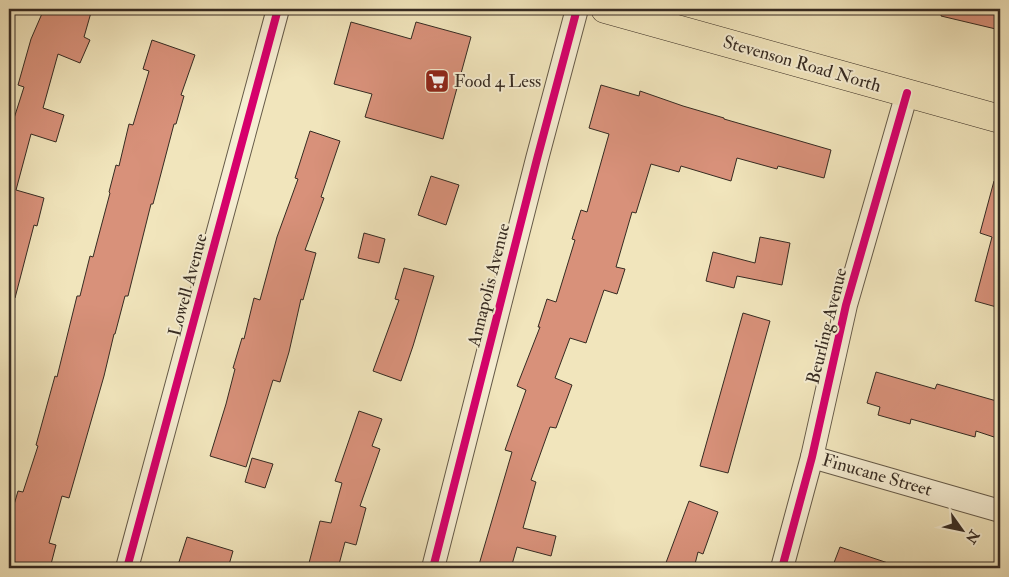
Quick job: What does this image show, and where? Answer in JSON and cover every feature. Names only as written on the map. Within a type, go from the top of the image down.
[{"type":"main road","name":"Stevenson Road North","points":[[605,9],[1000,119]]},
{"type":"street","name":"Lowell Avenue","points":[[127,568],[278,9]]},
{"type":"street","name":"Annapolis Avenue","points":[[433,568],[534,168],[577,9]]},
{"type":"street","name":"Beurling Avenue","points":[[782,568],[812,457],[846,305],[907,93]]},
{"type":"street","name":"Finucane Street","points":[[812,457],[1000,511]]},
{"type":"building","points":[[44,9],[92,9],[84,37],[90,40],[80,63],[58,54],[43,108],[64,115],[56,142],[31,134],[16,190],[44,198],[37,226],[34,225],[15,298],[9,298],[9,134],[24,87],[18,85],[31,39]]},
{"type":"building","points":[[942,9],[1000,9],[1000,30],[941,16]]},
{"type":"building","points":[[351,22],[411,39],[416,22],[471,37],[443,139],[365,117],[372,94],[334,84]]},
{"type":"building","points":[[152,40],[195,55],[181,95],[184,96],[176,124],[174,124],[153,204],[151,204],[128,296],[125,296],[69,498],[62,496],[49,543],[56,545],[50,568],[35,568],[9,561],[9,535],[14,516],[11,515],[18,491],[23,492],[38,446],[36,445],[55,376],[57,377],[77,296],[80,296],[90,256],[93,257],[116,165],[119,166],[129,124],[133,125],[149,71],[143,69]]},
{"type":"building","points":[[601,85],[639,96],[640,91],[724,119],[831,150],[824,178],[778,166],[777,169],[737,158],[731,181],[681,166],[679,172],[651,164],[636,213],[632,212],[616,267],[625,269],[617,294],[604,290],[586,343],[570,338],[555,378],[572,385],[556,428],[550,427],[531,480],[536,482],[523,528],[556,536],[551,556],[517,547],[511,568],[478,568],[512,452],[505,450],[526,390],[517,386],[540,327],[538,327],[547,299],[556,302],[575,240],[572,239],[581,210],[587,212],[609,134],[589,128]]},
{"type":"building","points":[[310,131],[340,141],[321,197],[324,198],[305,250],[316,253],[303,300],[301,299],[289,352],[280,382],[273,380],[246,467],[210,456],[254,298],[260,300],[277,237],[298,179],[295,178]]},
{"type":"building","points":[[431,176],[459,185],[446,225],[418,215]]},
{"type":"building","points":[[994,181],[1000,182],[1000,308],[975,301],[992,237],[980,233]]},
{"type":"building","points":[[364,233],[385,239],[379,263],[358,258]]},
{"type":"building","points":[[760,237],[790,243],[782,285],[737,276],[734,288],[706,281],[713,252],[755,263]]},
{"type":"building","points":[[404,268],[434,276],[401,381],[373,371],[399,300],[395,299]]},
{"type":"building","points":[[743,313],[770,321],[728,473],[700,466]]},
{"type":"building","points":[[876,372],[935,389],[937,384],[1000,402],[1000,439],[976,431],[975,437],[911,419],[910,424],[878,415],[880,407],[867,403]]},
{"type":"building","points":[[359,411],[382,419],[372,446],[380,449],[360,506],[366,508],[356,545],[345,542],[338,568],[327,568],[309,563],[320,521],[331,523],[342,483],[335,481]]},
{"type":"building","points":[[252,458],[273,464],[265,488],[245,482]]},
{"type":"building","points":[[689,501],[718,512],[703,554],[698,552],[694,568],[664,568]]},
{"type":"building","points":[[187,537],[233,551],[228,568],[177,568]]},
{"type":"building","points":[[840,547],[894,565],[893,568],[832,568]]},
{"type":"cycle path","points":[[127,568],[278,9]]},
{"type":"cycle path","points":[[433,568],[577,9]]},
{"type":"cycle path","points":[[782,568],[812,457],[846,305],[907,93]]},
{"type":"place","name":"Food 4 Less","points":[[437,81]]}]
